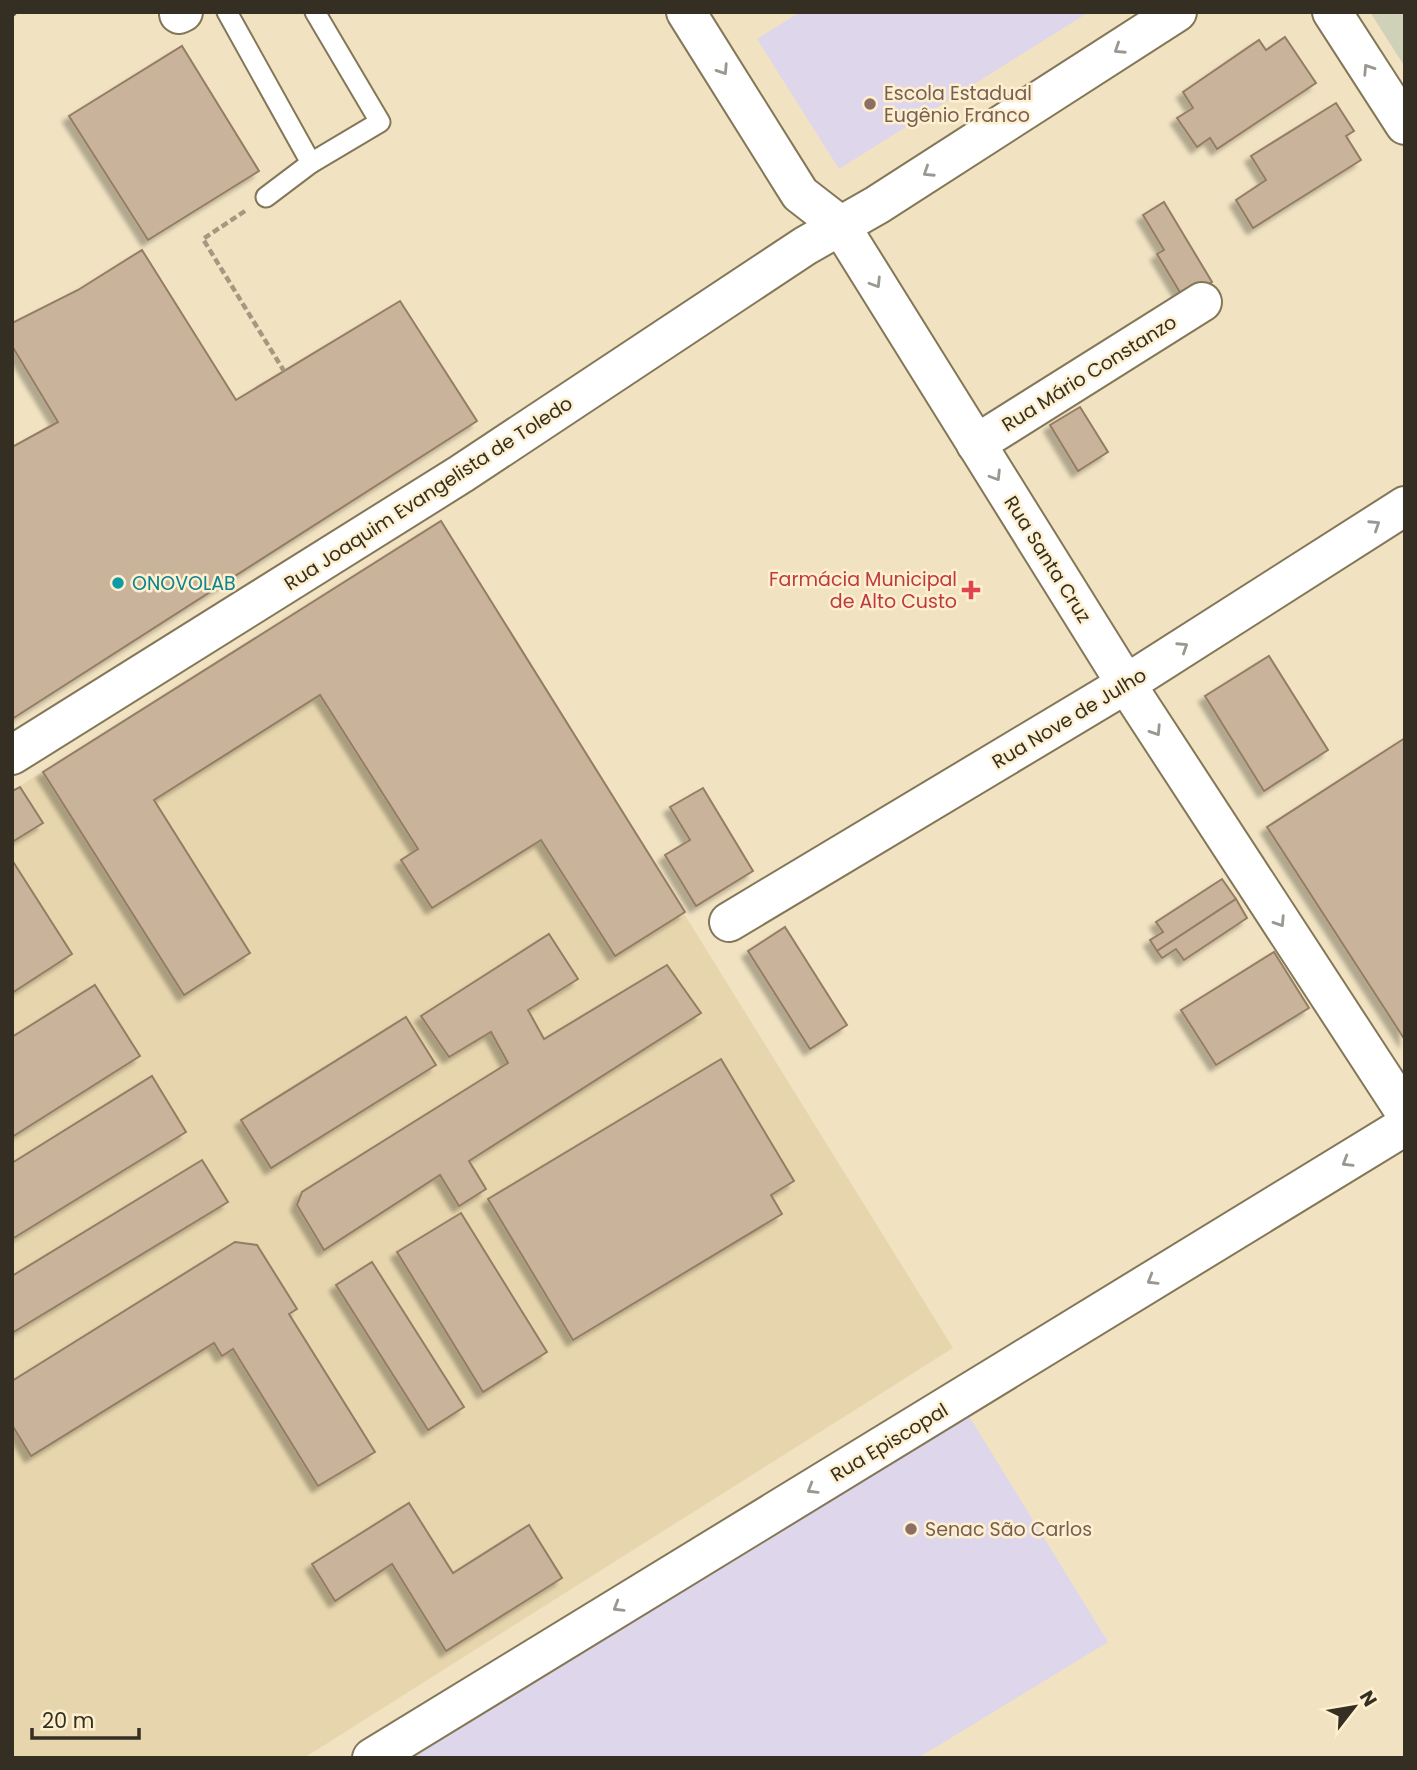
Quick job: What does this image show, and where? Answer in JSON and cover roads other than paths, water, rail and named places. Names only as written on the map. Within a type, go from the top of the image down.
[{"type":"main road","name":"Rua Santa Cruz","points":[[686,12],[800,194],[840,225],[1126,684],[1405,1112]]},
{"type":"main road","name":"Rua Joaquim Evangelista de Toledo","points":[[12,755],[461,474],[840,225],[877,205],[1177,12]]},
{"type":"main road","points":[[1332,12],[1405,125]]},
{"type":"main road","name":"Rua Mário Constanzo","points":[[976,443],[1202,302]]},
{"type":"main road","name":"Rua Nove de Julho","points":[[729,922],[1126,684],[1405,506]]},
{"type":"main road","name":"Rua Episcopal","points":[[372,1758],[1405,1126]]},
{"type":"lane","points":[[227,12],[311,163]]},
{"type":"lane","points":[[266,197],[311,163],[380,122],[315,12]]},
{"type":"place","name":"Escola Estadual Eugênio Franco","points":[[870,104]]},
{"type":"place","name":"ONOVOLAB","points":[[118,583]]},
{"type":"place","name":"Farmácia Municipal de Alto Custo","points":[[971,590]]},
{"type":"place","name":"Senac São Carlos","points":[[911,1529]]}]
